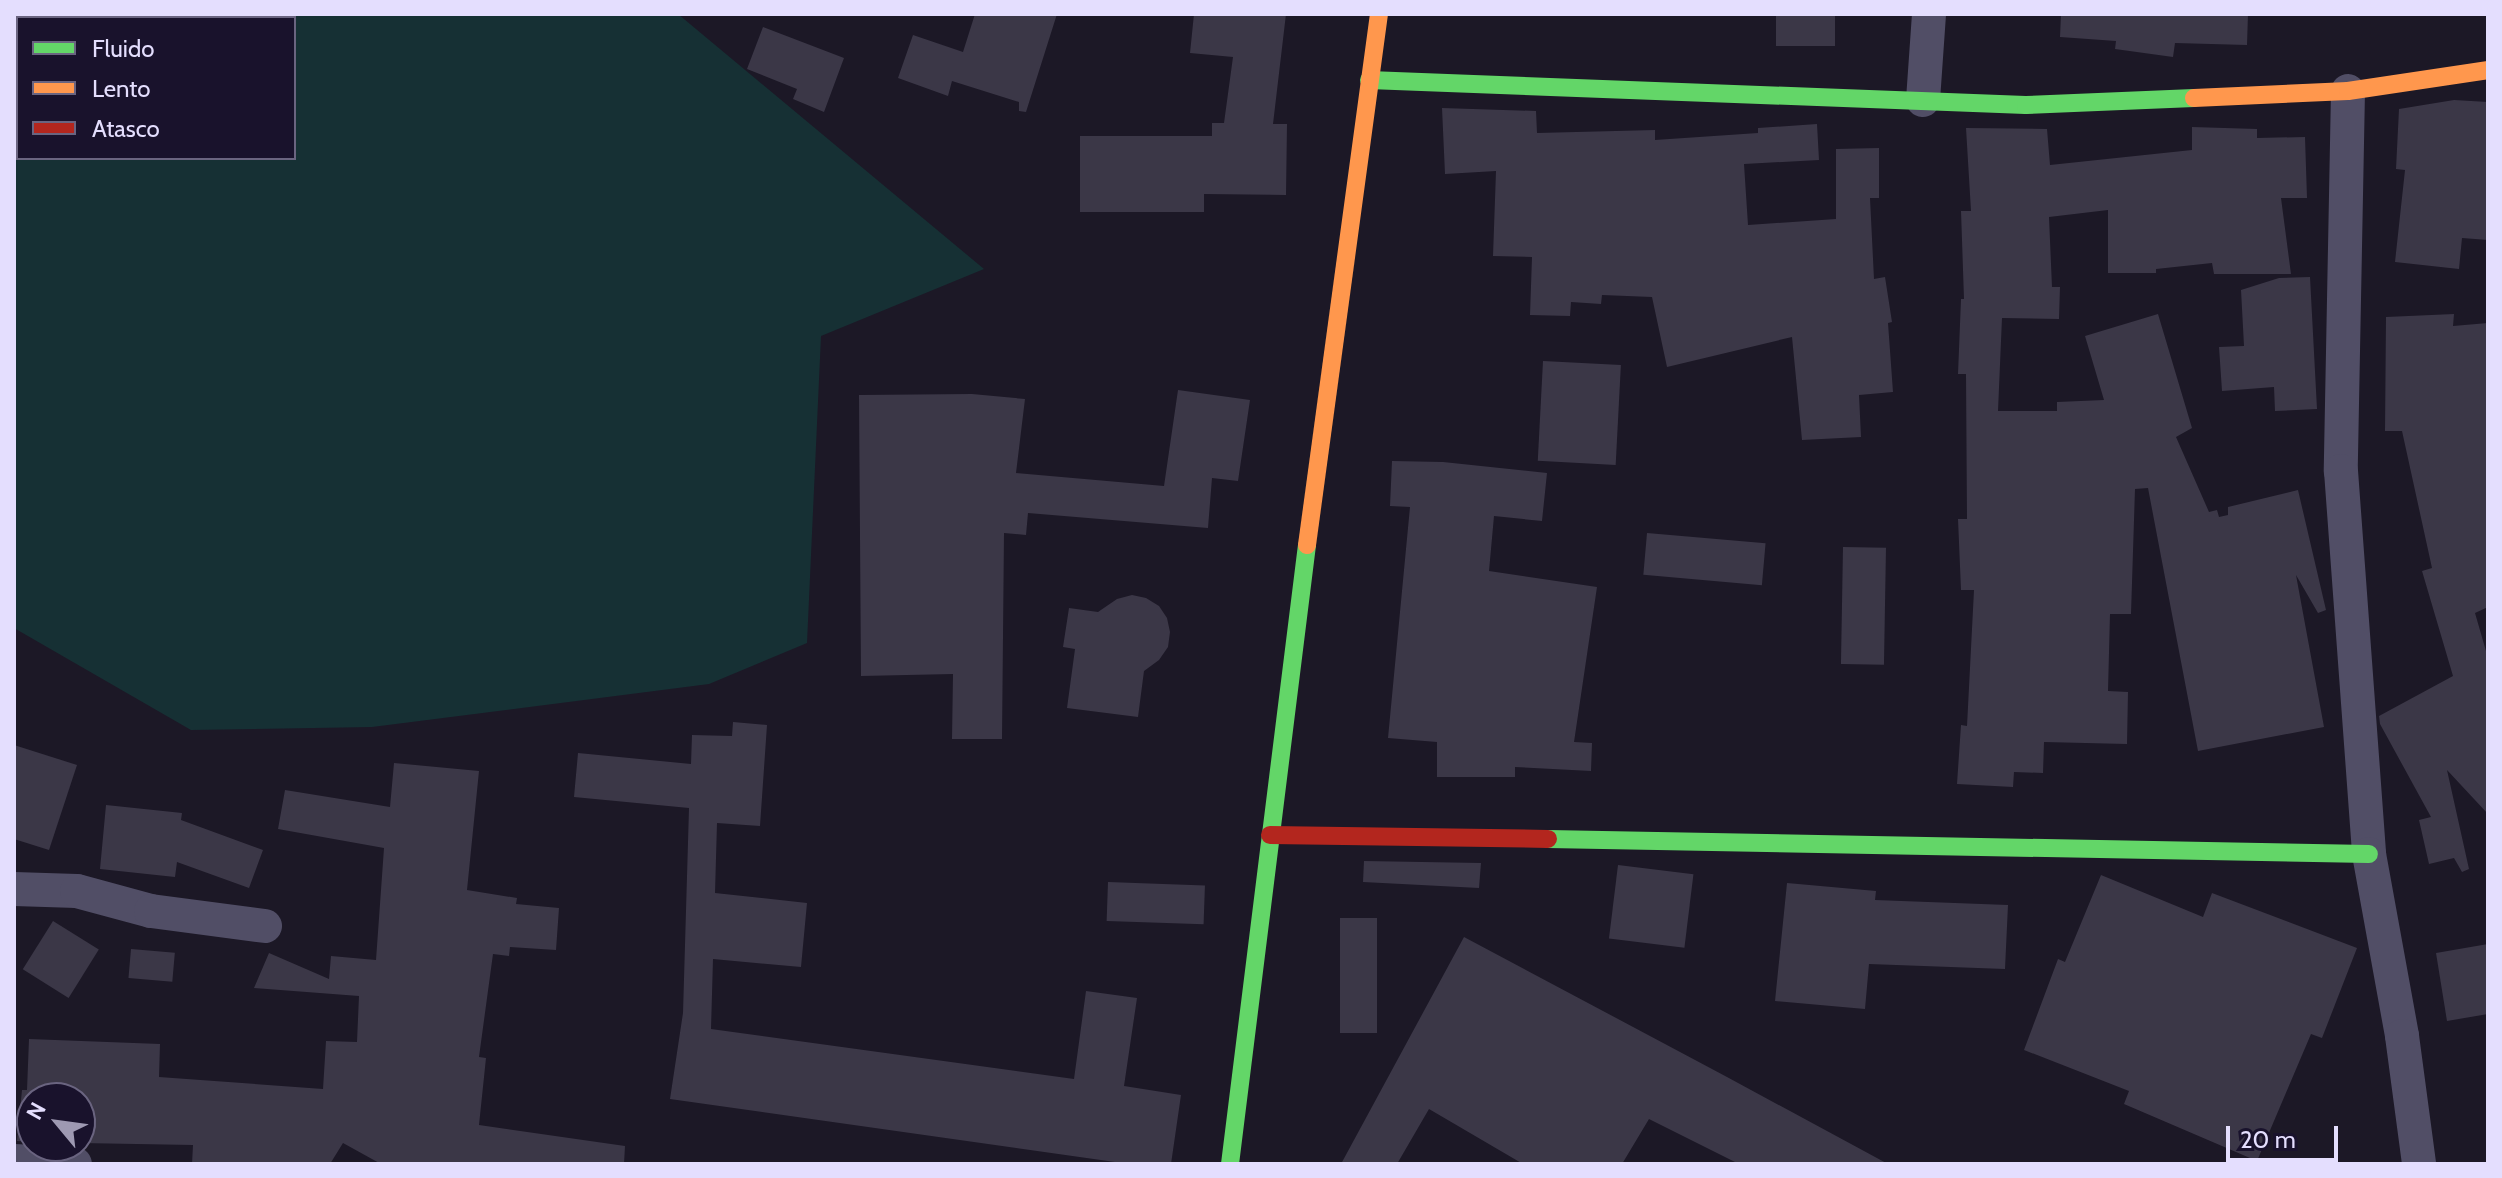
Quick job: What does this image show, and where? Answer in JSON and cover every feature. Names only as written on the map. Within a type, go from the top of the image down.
[{"type":"street","points":[[1230,1164],[1270,835],[1379,14]]},
{"type":"street","points":[[1923,100],[1929,14]]},
{"type":"street","points":[[1369,80],[2026,105],[2348,91],[2488,70]]},
{"type":"street","points":[[2348,91],[2341,471],[2369,854],[2402,1036],[2419,1164]]},
{"type":"street","points":[[1270,835],[2235,849],[2369,854]]},
{"type":"street","points":[[14,889],[77,891],[151,911],[265,926]]},
{"type":"street","points":[[14,1161],[75,1164]]},
{"type":"green space","points":[[14,14],[678,14],[984,269],[821,336],[807,643],[709,684],[372,727],[191,730],[14,628]]},
{"type":"building","points":[[975,14],[1057,14],[1026,112],[1019,111],[1019,102],[952,81],[948,96],[898,78],[913,35],[963,52]]},
{"type":"building","points":[[1194,14],[1286,14],[1273,124],[1287,124],[1286,195],[1204,194],[1204,212],[1080,212],[1080,136],[1212,136],[1212,123],[1224,123],[1233,57],[1190,53]]},
{"type":"building","points":[[1776,14],[1835,14],[1835,46],[1776,46]]},
{"type":"building","points":[[2061,14],[2248,14],[2247,45],[2175,43],[2173,57],[2115,49],[2116,41],[2060,37]]},
{"type":"building","points":[[763,27],[844,58],[824,112],[793,99],[797,89],[747,69]]},
{"type":"building","points":[[2454,100],[2488,102],[2488,240],[2462,238],[2459,269],[2395,262],[2405,170],[2396,169],[2399,109]]},
{"type":"building","points":[[1442,108],[1536,111],[1537,133],[1655,130],[1655,140],[1758,133],[1758,128],[1817,124],[1819,160],[1744,164],[1748,225],[1836,219],[1836,149],[1879,148],[1879,198],[1870,198],[1874,279],[1885,277],[1892,322],[1888,323],[1893,392],[1859,395],[1861,437],[1802,440],[1792,337],[1667,367],[1652,297],[1602,295],[1601,304],[1571,302],[1570,316],[1530,315],[1532,257],[1493,256],[1496,171],[1445,174]]},
{"type":"building","points":[[2192,127],[2257,129],[2257,138],[2305,137],[2307,198],[2281,198],[2291,274],[2214,274],[2212,263],[2156,269],[2156,273],[2108,273],[2108,210],[2049,217],[2052,287],[2060,287],[2059,319],[2002,318],[1998,411],[2057,411],[2057,402],[2104,400],[2085,336],[2158,314],[2192,428],[2176,437],[2209,512],[2217,510],[2219,517],[2228,515],[2228,507],[2298,490],[2326,610],[2318,613],[2296,575],[2324,727],[2198,751],[2148,488],[2135,489],[2131,614],[2110,614],[2108,691],[2128,692],[2127,744],[2044,742],[2043,773],[2014,772],[2013,787],[1957,784],[1961,725],[1967,726],[1974,590],[1961,590],[1958,519],[1967,519],[1966,374],[1958,374],[1961,299],[1964,299],[1961,211],[1971,211],[1966,128],[2047,129],[2050,165],[2192,150]]},
{"type":"building","points":[[2310,277],[2317,409],[2275,411],[2274,387],[2222,391],[2219,347],[2244,346],[2241,290],[2279,278]]},
{"type":"building","points":[[2454,314],[2453,326],[2488,323],[2488,607],[2475,613],[2488,658],[2488,814],[2447,770],[2469,869],[2462,872],[2454,858],[2429,864],[2419,820],[2431,817],[2380,724],[2379,716],[2453,676],[2422,571],[2432,568],[2402,431],[2385,431],[2386,317]]},
{"type":"building","points":[[1543,361],[1621,365],[1616,465],[1538,461]]},
{"type":"building","points":[[1178,390],[1250,400],[1238,481],[1212,478],[1208,528],[1028,513],[1026,535],[1004,533],[1002,739],[952,739],[953,674],[861,676],[859,395],[972,394],[1025,399],[1016,473],[1164,486]]},
{"type":"building","points":[[1392,461],[1443,462],[1547,473],[1542,521],[1494,516],[1489,571],[1597,587],[1574,742],[1592,743],[1591,771],[1515,767],[1515,777],[1437,777],[1437,742],[1388,738],[1410,507],[1390,506]]},
{"type":"building","points":[[1647,533],[1766,543],[1762,585],[1643,575]]},
{"type":"building","points":[[1843,547],[1886,548],[1884,665],[1841,664]]},
{"type":"building","points":[[1132,595],[1146,598],[1159,606],[1167,618],[1170,632],[1168,647],[1159,660],[1144,671],[1138,717],[1067,708],[1075,649],[1063,647],[1069,608],[1098,612],[1117,599]]},
{"type":"building","points":[[733,722],[767,725],[760,826],[717,823],[715,893],[807,903],[801,967],[713,959],[711,1029],[1074,1079],[1086,991],[1137,998],[1124,1086],[1181,1095],[1171,1164],[1129,1164],[670,1099],[683,1013],[689,808],[574,797],[578,753],[691,764],[692,735],[732,736]]},
{"type":"building","points":[[14,745],[77,765],[49,850],[14,839]]},
{"type":"building","points":[[394,763],[479,771],[467,890],[517,898],[516,904],[559,908],[556,950],[510,947],[509,956],[493,954],[479,1057],[486,1058],[479,1125],[625,1146],[624,1164],[381,1164],[343,1143],[330,1164],[192,1164],[193,1145],[96,1143],[96,1082],[27,1082],[29,1039],[160,1044],[159,1077],[323,1089],[326,1041],[357,1042],[359,996],[254,988],[269,953],[329,979],[331,956],[376,960],[384,848],[278,829],[285,790],[390,807]]},
{"type":"building","points":[[106,805],[182,813],[181,820],[263,850],[249,888],[177,862],[175,877],[100,869]]},
{"type":"building","points":[[1364,861],[1481,863],[1479,888],[1363,882]]},
{"type":"building","points":[[1618,865],[1693,874],[1684,948],[1609,938]]},
{"type":"building","points":[[2101,875],[2203,917],[2212,893],[2357,948],[2322,1038],[2311,1034],[2257,1161],[2124,1104],[2129,1091],[2024,1050],[2058,959],[2065,962]]},
{"type":"building","points":[[1108,882],[1205,885],[1204,924],[1107,921]]},
{"type":"building","points":[[1787,883],[1876,891],[1875,900],[2008,905],[2005,969],[1869,964],[1865,1009],[1775,1001]]},
{"type":"building","points":[[1340,918],[1377,918],[1377,1033],[1340,1033]]},
{"type":"building","points":[[53,921],[99,950],[69,998],[23,969]]},
{"type":"building","points":[[1464,937],[1888,1164],[1739,1164],[1649,1119],[1622,1164],[1523,1164],[1429,1109],[1397,1164],[1341,1164]]},
{"type":"building","points":[[2488,944],[2488,1014],[2447,1021],[2436,953]]},
{"type":"building","points":[[131,949],[175,953],[172,982],[128,978]]},
{"type":"traffic: fast","points":[[1369,80],[2026,105],[2194,98]]},
{"type":"traffic: fast","points":[[1230,1164],[1307,545]]},
{"type":"traffic: fast","points":[[1548,839],[2369,854]]},
{"type":"traffic: slow","points":[[1307,545],[1379,14]]},
{"type":"traffic: slow","points":[[2194,98],[2348,91],[2488,70]]},
{"type":"traffic: jam","points":[[1270,835],[1548,839]]}]
